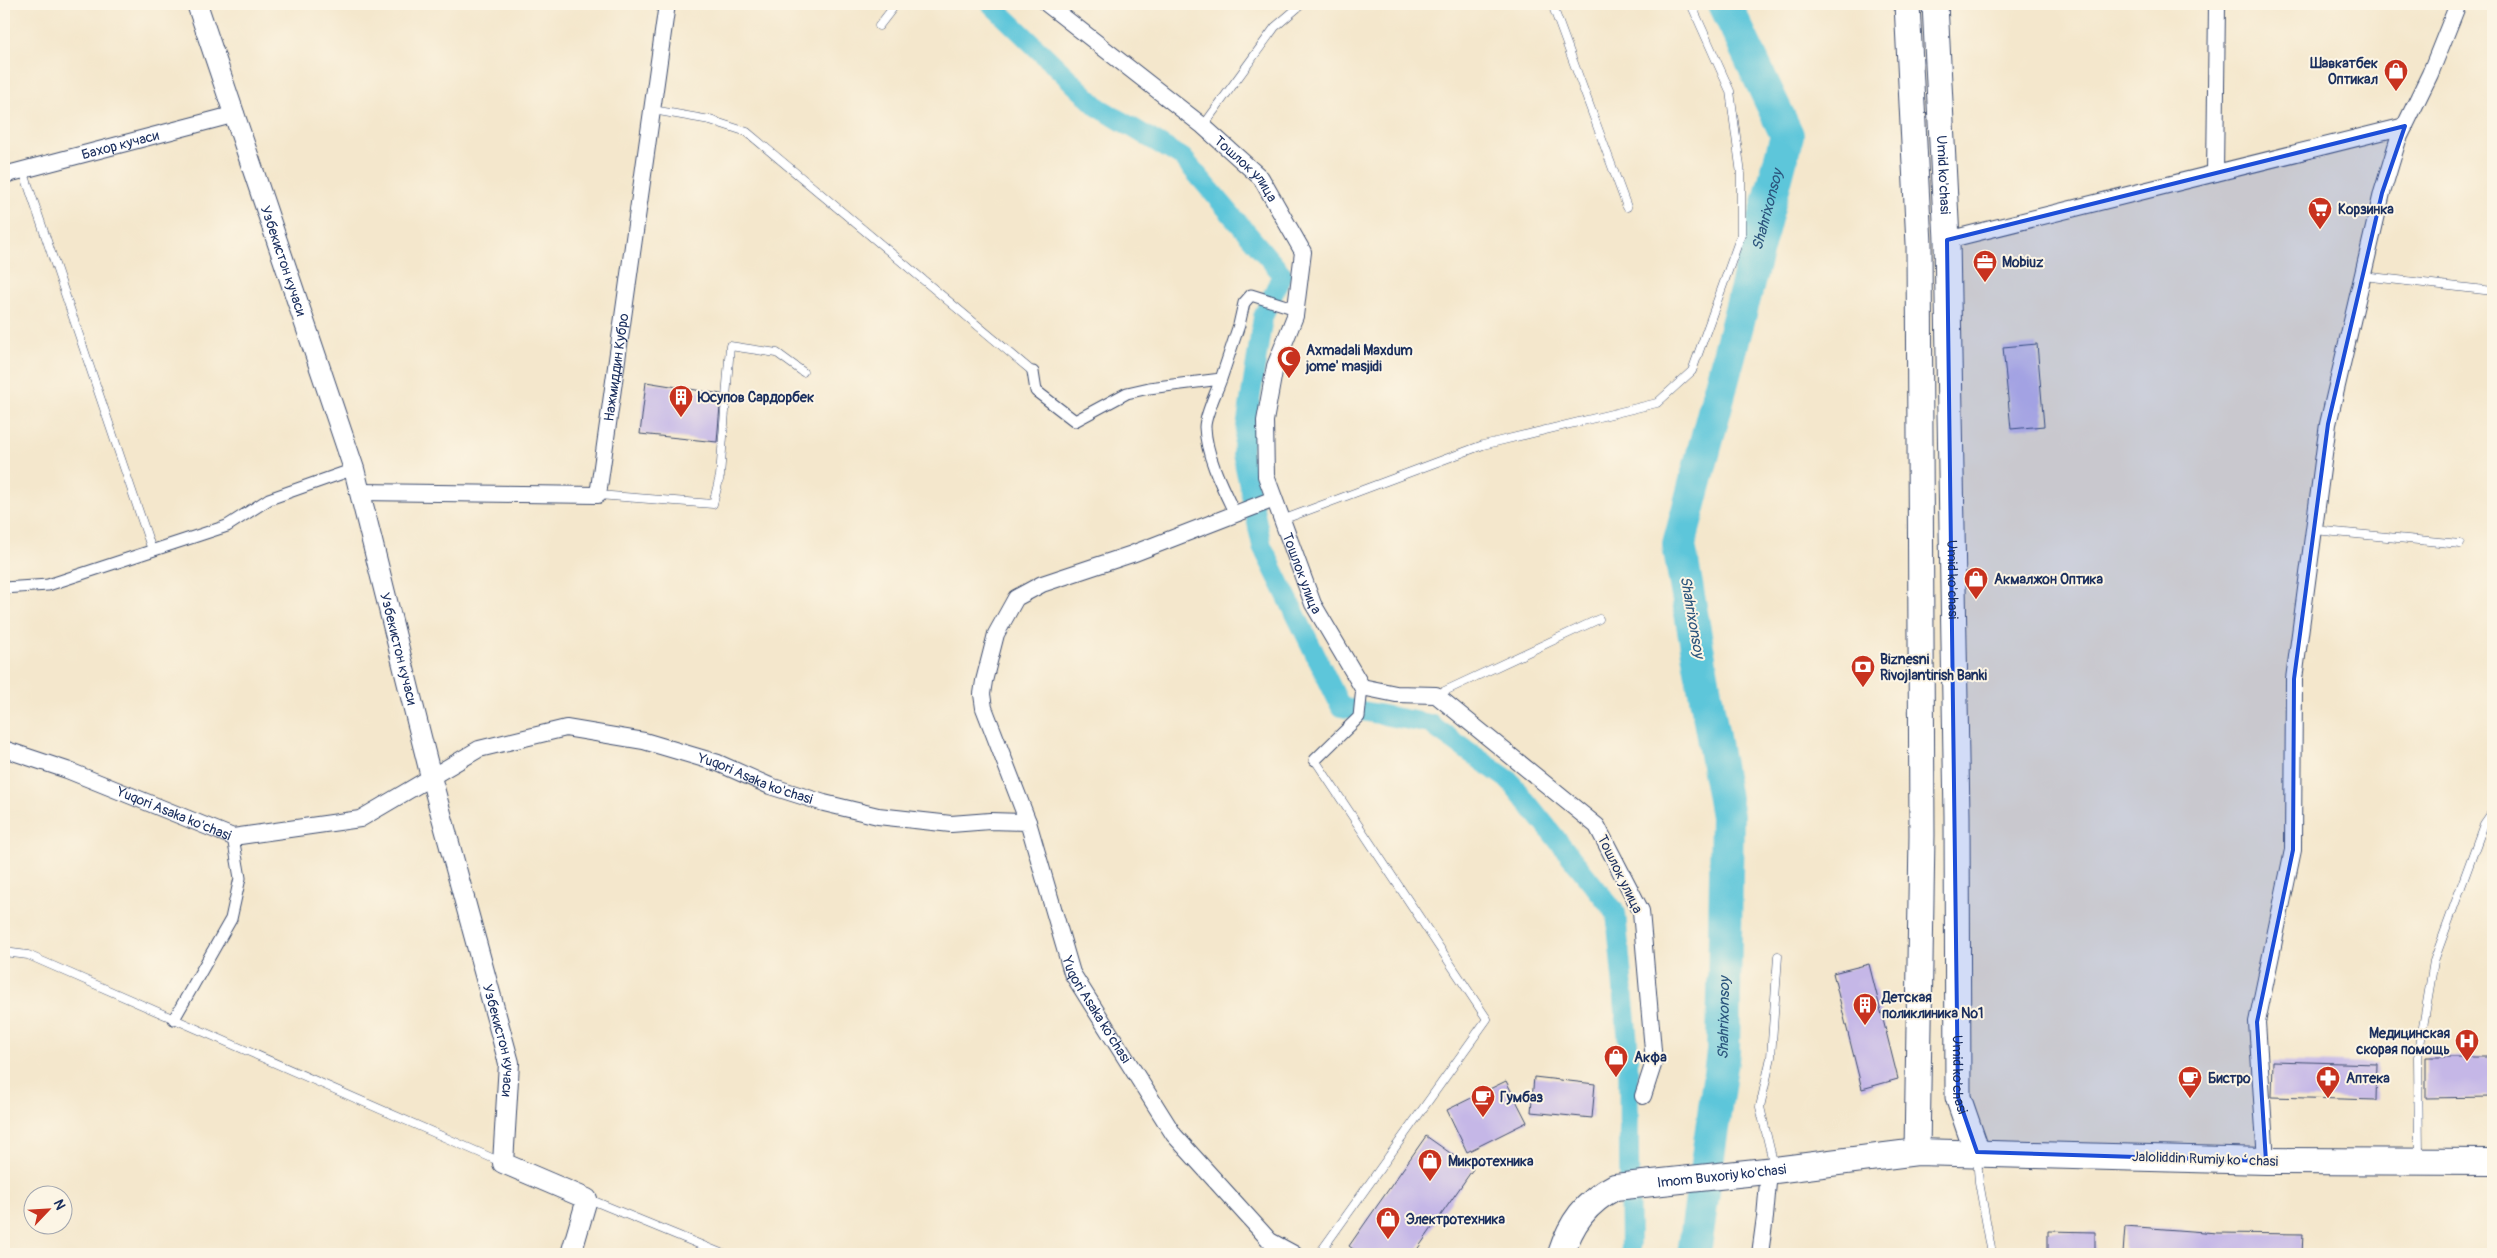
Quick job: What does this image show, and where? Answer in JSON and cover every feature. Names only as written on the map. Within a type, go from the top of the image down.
[{"type":"highway","name":"Jaloliddin Rumiy koʻchasi","points":[[1917,1152],[1977,1152],[2266,1161],[2493,1162]]},
{"type":"highway","name":"lmom Buxoriy ko'chasi","points":[[1561,1254],[1574,1223],[1584,1208],[1600,1195],[1615,1187],[1772,1171],[1917,1152]]},
{"type":"main road","name":"Umid ko'chasi","points":[[1907,4],[1919,244],[1922,835],[1917,1152]]},
{"type":"main road","name":"Umid ko'chasi","points":[[1935,4],[1947,240],[1957,806],[1958,1097],[1977,1152]]},
{"type":"street","name":"Узбекистон кучаси","points":[[197,4],[236,114],[360,492],[431,778],[508,1063],[503,1163]]},
{"type":"street","name":"Нажмиддин Кубро","points":[[598,495],[667,4]]},
{"type":"street","name":"Тошлок улица","points":[[1046,4],[1203,126],[1261,178],[1303,252],[1296,309],[1275,366],[1265,421],[1266,476],[1313,604],[1362,695]]},
{"type":"street","points":[[2266,1161],[2257,1022],[2293,850],[2294,679],[2328,424],[2382,193],[2398,140],[2430,74],[2458,4]]},
{"type":"street","points":[[2215,173],[2220,5]]},
{"type":"street","name":"Бахор кучаси","points":[[4,175],[236,114]]},
{"type":"street","points":[[1947,240],[2405,126]]},
{"type":"street","points":[[1236,514],[1220,480],[1205,426],[1239,325],[1244,303],[1251,296],[1296,309]]},
{"type":"street","points":[[1033,372],[1036,391],[1075,421],[1127,393],[1221,379]]},
{"type":"street","points":[[4,588],[48,585],[227,526],[269,499],[354,470]]},
{"type":"street","points":[[360,492],[598,495]]},
{"type":"street","points":[[1028,822],[984,708],[982,694],[996,634],[1016,598],[1042,584],[1132,554],[1274,499]]},
{"type":"street","points":[[1315,760],[1359,717],[1362,695],[1436,695]]},
{"type":"street","name":"Тошлок улица","points":[[1436,695],[1597,826],[1642,911],[1654,1062],[1643,1096]]},
{"type":"street","name":"Yuqori Asaka ko'chasi","points":[[4,749],[67,770],[233,837],[360,820],[480,749],[566,728],[644,741],[718,763],[770,786],[806,798],[878,816],[951,824],[990,821],[1028,822],[1072,973],[1174,1135],[1270,1241],[1285,1252]]},
{"type":"street","points":[[174,1019],[231,919],[240,878],[233,837]]},
{"type":"street","points":[[503,1163],[587,1198],[571,1254]]},
{"type":"street","points":[[1760,1254],[1772,1171]]},
{"type":"lane","points":[[879,26],[896,4]]},
{"type":"lane","points":[[1203,126],[1275,27],[1302,4]]},
{"type":"lane","points":[[1552,4],[1627,208]]},
{"type":"lane","points":[[1282,520],[1483,445],[1657,403],[1692,371],[1741,235],[1741,174],[1730,91],[1691,4]]},
{"type":"lane","points":[[653,110],[710,120],[747,132],[1033,372]]},
{"type":"lane","points":[[23,170],[152,550]]},
{"type":"lane","points":[[2363,276],[2493,291]]},
{"type":"lane","points":[[598,495],[713,504],[720,476],[730,346],[777,353],[803,372]]},
{"type":"lane","points":[[2314,530],[2460,544]]},
{"type":"lane","points":[[1436,695],[1599,619]]},
{"type":"lane","points":[[1315,760],[1487,1019],[1319,1254]]},
{"type":"lane","points":[[2419,1161],[2418,1057],[2434,961],[2452,905],[2484,824],[2493,811]]},
{"type":"lane","points":[[4,952],[28,955],[503,1163]]},
{"type":"lane","points":[[1772,1171],[1760,1107],[1771,1057],[1778,956]]},
{"type":"lane","points":[[1977,1152],[1992,1254]]},
{"type":"lane","points":[[587,1198],[723,1254]]},
{"type":"highlighted area","points":[[2405,126],[2382,193],[2328,424],[2294,679],[2293,850],[2257,1022],[2266,1161],[1977,1152],[1958,1097],[1947,240]]},
{"type":"building","points":[[2037,344],[2044,426],[2011,429],[2003,347]]},
{"type":"building","name":"Юсупов Сардорбек","points":[[646,382],[721,394],[717,442],[640,434]]},
{"type":"building","name":"Детская поликлиника №1","points":[[1869,964],[1898,1079],[1862,1089],[1833,973]]},
{"type":"building","points":[[2426,1057],[2493,1057],[2493,1097],[2426,1098]]},
{"type":"building","points":[[2273,1061],[2377,1064],[2376,1100],[2272,1097]]},
{"type":"building","points":[[1534,1077],[1595,1084],[1592,1118],[1531,1112]]},
{"type":"building","points":[[1506,1081],[1527,1122],[1467,1152],[1447,1110]]},
{"type":"building","points":[[1426,1136],[1473,1169],[1414,1254],[1360,1254],[1349,1246]]},
{"type":"building","points":[[2125,1226],[2217,1233],[2303,1234],[2302,1254],[2123,1254]]},
{"type":"building","points":[[2048,1231],[2095,1232],[2095,1254],[2048,1254]]},
{"type":"waterway","points":[[991,4],[1098,107],[1183,158],[1282,274],[1263,317],[1242,453],[1262,546],[1341,707],[1430,724],[1510,781],[1616,913],[1628,1043],[1630,1254]]},
{"type":"waterway","name":"Shahrixonsoy","points":[[1694,1254],[1723,1052],[1727,816],[1679,545],[1787,135],[1725,4]]},
{"type":"place","name":"Шавкатбек Оптикал","points":[[2396,92]]},
{"type":"place","name":"Корзинка","points":[[2320,230]]},
{"type":"place","name":"Mobiuz","points":[[1985,283]]},
{"type":"place","name":"Axmadali Maxdum jome' masjidi","points":[[1289,379]]},
{"type":"place","name":"Юсупов Сардорбек","points":[[681,418]]},
{"type":"place","name":"Акмалжон Оптика","points":[[1976,600]]},
{"type":"place","name":"Biznesni Rivojlantirish Banki","points":[[1863,688]]},
{"type":"place","name":"Детская поликлиника №1","points":[[1865,1026]]},
{"type":"place","name":"Медицинская скорая помощь","points":[[2467,1062]]},
{"type":"place","name":"Акфа","points":[[1616,1078]]},
{"type":"place","name":"Бистро","points":[[2190,1099]]},
{"type":"place","name":"Аптека","points":[[2328,1099]]},
{"type":"place","name":"Гумбаз","points":[[1483,1118]]},
{"type":"place","name":"Микротехника","points":[[1430,1182]]},
{"type":"place","name":"Электротехника","points":[[1388,1240]]}]
